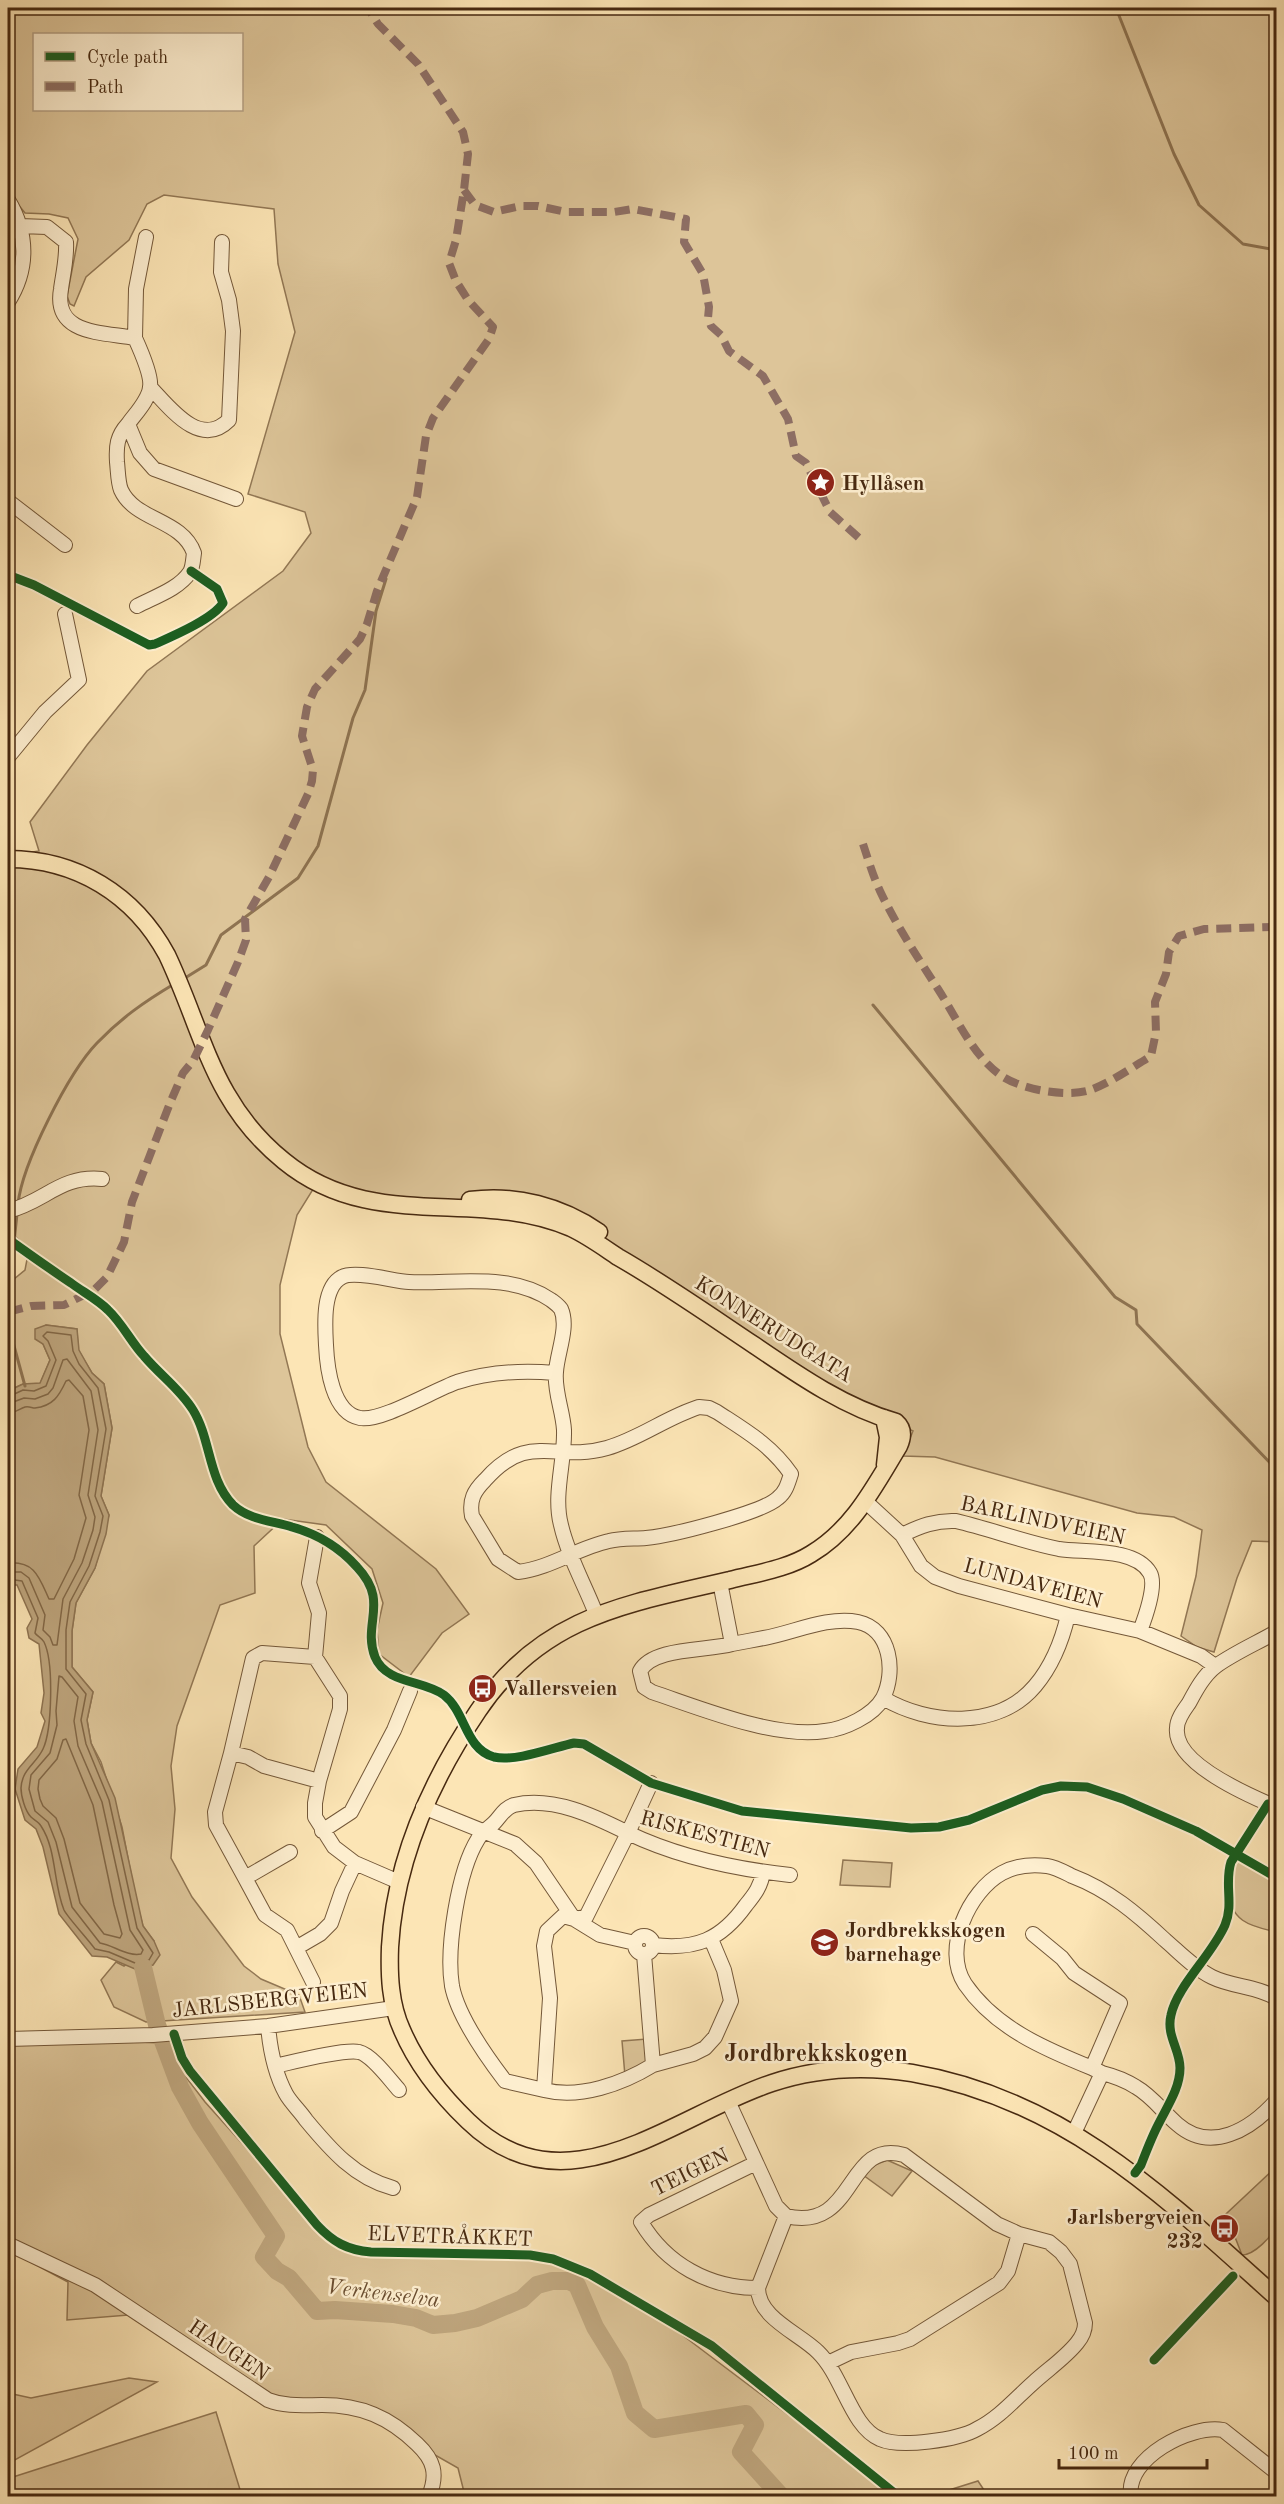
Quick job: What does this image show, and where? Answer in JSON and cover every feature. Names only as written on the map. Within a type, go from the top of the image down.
[{"type":"main road","name":"KONNERUDGATA","points":[[8,859],[58,865],[102,884],[119,896],[150,928],[172,967],[224,1092],[241,1118],[269,1149],[300,1173],[351,1196],[385,1204],[516,1212],[545,1219],[585,1235],[645,1271],[806,1380],[884,1418],[888,1437],[884,1469],[866,1502]]},
{"type":"main road","points":[[394,2008],[390,1962],[399,1882],[423,1807],[464,1733],[500,1682],[542,1645],[596,1614],[644,1599],[778,1568],[813,1554],[834,1538],[866,1502]]},
{"type":"main road","name":"JARLSBERGVEIEN","points":[[394,2008],[418,2062],[453,2106],[484,2135],[507,2148],[531,2157],[564,2162],[596,2158],[647,2139],[764,2085],[798,2076],[833,2070],[881,2069],[964,2085],[1009,2101],[1074,2133],[1135,2174],[1276,2297]]},
{"type":"street","points":[[8,200],[20,226],[24,259],[21,275],[8,302]]},
{"type":"street","points":[[20,226],[47,227],[66,242],[67,252],[59,301],[61,312],[69,322],[79,328],[135,338]]},
{"type":"street","points":[[146,237],[135,299],[135,338],[141,351],[150,387],[184,421],[195,428],[207,430],[220,429],[229,420],[233,331],[229,300],[221,272],[222,242]]},
{"type":"street","points":[[137,606],[172,588],[186,577],[191,571],[194,553],[184,536],[130,503],[121,490],[117,454],[119,434],[143,403],[150,387]]},
{"type":"street","points":[[128,424],[140,453],[154,469],[236,499]]},
{"type":"street","points":[[8,501],[65,545]]},
{"type":"street","points":[[8,757],[45,712],[79,680],[65,614]]},
{"type":"street","points":[[8,1211],[24,1206],[69,1182],[85,1178],[102,1179]]},
{"type":"street","points":[[555,1373],[526,1370],[483,1376],[438,1389],[375,1417],[359,1418],[342,1407],[330,1378],[326,1322],[330,1293],[341,1277],[351,1275],[412,1282],[490,1281],[533,1290],[558,1305],[562,1312],[561,1339],[555,1373],[563,1417],[561,1524],[596,1614]]},
{"type":"street","points":[[699,1407],[709,1408],[768,1447],[782,1459],[791,1474],[785,1491],[777,1500],[766,1506],[723,1520],[664,1534],[609,1541],[572,1555],[535,1570],[518,1572],[510,1569],[498,1559],[472,1516],[470,1508],[473,1494],[498,1466],[512,1457],[538,1450],[588,1453],[610,1448],[683,1412],[699,1407]]},
{"type":"street","name":"LUNDAVEIEN","points":[[866,1502],[902,1535],[921,1566],[935,1577],[959,1586],[1068,1616],[1140,1631],[1202,1656],[1215,1666]]},
{"type":"street","name":"BARLINDVEIEN","points":[[902,1535],[927,1524],[956,1521],[1060,1549],[1095,1550],[1143,1564],[1151,1574],[1152,1586],[1140,1631]]},
{"type":"street","points":[[317,1537],[309,1583],[319,1613],[315,1657],[340,1696],[340,1709],[319,1781],[315,1817],[334,1847],[355,1863],[399,1882]]},
{"type":"street","points":[[720,1582],[732,1644]]},
{"type":"street","points":[[883,1698],[915,1712],[952,1719],[984,1716],[1009,1707],[1035,1686],[1049,1667],[1060,1644],[1068,1616]]},
{"type":"street","points":[[838,1621],[860,1622],[880,1637],[887,1648],[890,1675],[883,1698],[865,1715],[843,1726],[825,1731],[799,1733],[710,1713],[652,1692],[644,1687],[640,1679],[640,1671],[644,1663],[650,1659],[732,1644],[838,1621]]},
{"type":"street","points":[[1276,1632],[1215,1666],[1206,1676],[1179,1719],[1176,1728],[1184,1751],[1196,1763],[1276,1807]]},
{"type":"street","points":[[313,1983],[287,1930],[265,1916],[216,1825],[215,1812],[253,1658],[262,1653],[315,1657]]},
{"type":"street","points":[[322,1831],[351,1812],[366,1788],[410,1691]]},
{"type":"street","points":[[231,1753],[248,1757],[264,1766],[319,1781]]},
{"type":"street","points":[[651,1783],[628,1833],[584,1813],[541,1804],[515,1805],[508,1808],[484,1831],[475,1846],[458,1898],[451,1954],[452,1985],[466,2021],[505,2081],[563,2094],[608,2086],[636,2075],[653,2065],[693,2054],[705,2048],[716,2037],[731,2001],[723,1970],[711,1939]]},
{"type":"street","points":[[423,1807],[515,1844],[536,1863],[574,1919],[600,1935],[635,1943],[638,1938],[644,1936],[651,1939],[649,1950],[653,2065]]},
{"type":"street","name":"RISKESTIEN","points":[[544,2090],[550,1998],[544,1946],[547,1931],[558,1918],[563,1916],[574,1919],[586,1917],[628,1833],[689,1856],[764,1872],[790,1875]]},
{"type":"street","points":[[245,1878],[290,1852]]},
{"type":"street","points":[[296,1948],[320,1934],[331,1923],[355,1863]]},
{"type":"street","points":[[1276,1998],[1266,1991],[1212,1977],[1185,1958],[1113,1896],[1088,1881],[1048,1866],[1016,1867],[1002,1873],[976,1896],[963,1925],[957,1956],[964,1982],[989,2010],[1017,2033],[1053,2053],[1137,2087],[1181,2127],[1196,2136],[1207,2138],[1230,2136],[1245,2128],[1276,2101]]},
{"type":"street","points":[[649,1950],[677,1948],[719,1935],[741,1913],[761,1887],[764,1872]]},
{"type":"street","points":[[1033,1934],[1062,1958],[1074,1973],[1120,2003],[1074,2133]]},
{"type":"street","name":"JARLSBERGVEIEN","points":[[8,2039],[153,2035],[268,2026],[394,2008]]},
{"type":"street","points":[[268,2026],[276,2066],[286,2095],[323,2141],[343,2161],[375,2183],[393,2188]]},
{"type":"street","points":[[276,2066],[359,2052],[375,2063],[399,2090]]},
{"type":"street","points":[[728,2101],[776,2206],[786,2216],[811,2219],[826,2214],[870,2161],[893,2152],[904,2155],[997,2224],[1018,2234],[1049,2242],[1060,2252],[1070,2264],[1085,2329],[1075,2346],[997,2418],[975,2431],[915,2444],[879,2439],[858,2421],[842,2385],[818,2351],[764,2309],[758,2297],[758,2288],[786,2216]]},
{"type":"street","name":"TEIGEN","points":[[756,2163],[649,2215],[641,2222],[661,2250],[686,2268],[713,2282],[734,2288],[758,2288]]},
{"type":"street","points":[[828,2363],[851,2352],[910,2339],[982,2295],[999,2283],[1008,2271],[1018,2234]]},
{"type":"street","name":"HAUGEN","points":[[8,2244],[95,2285],[268,2400],[287,2405],[349,2406],[387,2420],[407,2434],[429,2456],[435,2475],[429,2496]]},
{"type":"street","points":[[1131,2496],[1132,2477],[1151,2454],[1197,2431],[1212,2428],[1223,2430],[1276,2472]]},
{"type":"shaded area","points":[[8,8],[1276,8],[1276,1542],[1252,1541],[1237,1578],[1214,1652],[1197,1647],[1181,1636],[1196,1576],[1202,1530],[1174,1517],[1137,1513],[935,1457],[903,1456],[913,1431],[832,1395],[591,1232],[424,1207],[315,1186],[297,1215],[280,1285],[280,1334],[308,1447],[326,1482],[436,1569],[469,1614],[442,1633],[409,1677],[379,1654],[377,1630],[383,1603],[372,1569],[326,1525],[283,1519],[254,1546],[255,1593],[220,1605],[177,1726],[171,1766],[175,1809],[171,1858],[192,1897],[244,1966],[261,1979],[299,1995],[305,2012],[146,2022],[114,2007],[101,1980],[116,1962],[124,1966],[154,1941],[143,1926],[122,1827],[101,1762],[91,1743],[87,1720],[93,1692],[72,1667],[72,1631],[76,1603],[95,1568],[109,1515],[101,1496],[112,1428],[104,1384],[92,1373],[78,1350],[77,1329],[46,1325],[43,1344],[50,1360],[40,1384],[23,1384],[8,1391],[8,1284],[25,1270],[29,1249],[8,1230],[8,856],[39,851],[30,822],[87,745],[147,671],[283,571],[311,533],[305,512],[248,494],[295,332],[278,264],[274,209],[164,195],[147,204],[129,240],[86,277],[74,306],[70,304],[67,296],[78,239],[68,218],[25,213],[8,192]]},
{"type":"shaded area","points":[[1236,1852],[1276,1877],[1276,1932],[1249,1924],[1237,1915],[1233,1908],[1228,1879],[1230,1865]]},
{"type":"shaded area","points":[[843,1860],[892,1863],[890,1887],[840,1885]]},
{"type":"shaded area","points":[[41,2037],[160,2043],[205,2102],[333,2245],[352,2254],[386,2257],[463,2259],[491,2256],[517,2260],[547,2257],[600,2279],[658,2314],[673,2328],[860,2469],[888,2495],[927,2496],[465,2496],[458,2468],[342,2402],[275,2400],[141,2314],[67,2320],[68,2282],[8,2250],[8,2039]]},
{"type":"shaded area","points":[[647,2039],[646,2064],[625,2076],[622,2041]]},
{"type":"shaded area","points":[[887,2160],[912,2171],[892,2196],[863,2175],[875,2165]]},
{"type":"shaded area","points":[[1276,2167],[1278,2205],[1276,2225],[1262,2244],[1252,2252],[1242,2255],[1226,2214]]},
{"type":"shaded area","points":[[129,2378],[157,2382],[9,2463],[13,2477],[216,2412],[242,2496],[8,2496],[8,2393],[31,2398]]},
{"type":"shaded area","points":[[978,2481],[988,2496],[930,2496]]},
{"type":"water","points":[[46,1325],[77,1329],[79,1350],[92,1373],[104,1384],[112,1428],[101,1496],[109,1515],[106,1534],[95,1568],[76,1603],[72,1631],[72,1667],[93,1692],[87,1720],[91,1743],[115,1798],[143,1926],[154,1941],[160,1955],[153,1965],[135,1969],[107,1957],[92,1956],[59,1914],[43,1847],[36,1829],[25,1820],[15,1789],[18,1769],[37,1747],[45,1721],[41,1713],[44,1693],[39,1644],[29,1638],[27,1628],[32,1619],[17,1585],[8,1585],[8,1391],[23,1384],[40,1383],[50,1360],[43,1344],[35,1339],[35,1329]]},
{"type":"waterway","points":[[1116,8],[1174,154],[1199,205],[1243,244],[1276,250]]},
{"type":"waterway","points":[[185,978],[206,965],[221,935],[298,878],[318,846],[353,718],[365,690],[376,611],[386,579]]},
{"type":"waterway","points":[[18,1204],[21,1187],[37,1143],[73,1075],[106,1034],[143,1004],[174,984]]},
{"type":"waterway","points":[[873,1005],[1115,1297],[1136,1310],[1137,1324],[1276,1469]]},
{"type":"waterway","points":[[8,1298],[17,1214]]},
{"type":"waterway","points":[[8,1324],[25,1386]]},
{"type":"waterway","name":"Verkenselva","points":[[143,1967],[157,2025],[180,2087],[200,2123],[276,2236],[264,2257],[277,2271],[289,2278],[317,2311],[393,2314],[416,2318],[433,2325],[455,2323],[477,2318],[522,2299],[537,2285],[552,2281],[569,2281],[577,2285],[595,2327],[619,2366],[635,2413],[654,2429],[746,2414],[755,2425],[741,2452],[781,2496]]},
{"type":"marked path","points":[[8,1312],[31,1306],[64,1305],[94,1290],[107,1277],[124,1242],[132,1202],[170,1103],[183,1073],[193,1061],[208,1030],[238,962],[246,940],[245,919],[269,877],[308,794],[313,770],[302,736],[307,707],[315,689],[360,639],[377,591],[417,497],[426,436],[433,418],[489,339],[493,327],[468,300],[456,281],[449,263],[456,240],[468,154],[463,132],[418,64],[378,24],[368,8]]},
{"type":"marked path","points":[[464,190],[475,205],[494,212],[521,206],[538,206],[566,212],[614,212],[633,209],[686,219],[684,242],[703,274],[711,326],[721,335],[729,351],[763,376],[788,419],[796,456],[806,463],[830,512],[859,538]]},
{"type":"marked path","points":[[863,844],[877,885],[893,916],[973,1046],[989,1066],[999,1074],[1029,1088],[1066,1093],[1087,1091],[1112,1080],[1151,1056],[1156,1032],[1155,1002],[1166,974],[1169,952],[1179,936],[1204,929],[1273,927],[1276,922]]},
{"type":"cycle path","points":[[8,575],[34,585],[149,645],[192,626],[211,615],[223,603],[217,589],[191,571]]},
{"type":"cycle path","points":[[8,1239],[104,1306],[144,1356],[182,1395],[199,1421],[214,1472],[225,1495],[233,1505],[246,1514],[292,1527],[319,1538],[336,1548],[357,1567],[372,1591],[374,1602],[372,1645],[380,1666],[396,1677],[436,1690],[444,1695],[457,1711],[471,1738],[484,1753],[494,1757],[512,1758],[574,1743],[584,1744],[651,1783],[742,1811],[911,1828],[939,1827],[969,1820],[1042,1790],[1061,1786],[1087,1787],[1123,1799],[1196,1831],[1276,1877]]},
{"type":"cycle path","points":[[1135,2173],[1141,2165],[1178,2083],[1180,2068],[1170,2029],[1171,2015],[1180,1993],[1212,1948],[1225,1925],[1229,1909],[1228,1878],[1231,1862],[1268,1804]]},
{"type":"cycle path","name":"ELVETRÅKKET","points":[[174,2034],[182,2058],[190,2071],[317,2225],[335,2240],[348,2247],[371,2252],[530,2255],[553,2259],[590,2274],[712,2346],[898,2496]]},
{"type":"cycle path","points":[[1154,2360],[1233,2276]]},
{"type":"place","name":"Hyllåsen","points":[[821,483]]},
{"type":"place","name":"Vallersveien","points":[[483,1688]]},
{"type":"place","name":"Jordbrekkskogen barnehage","points":[[824,1942]]},
{"type":"place","name":"Jarlsbergveien 232","points":[[1224,2229]]},
{"type":"district","name":"Jordbrekkskogen","points":[[816,2053]]}]
